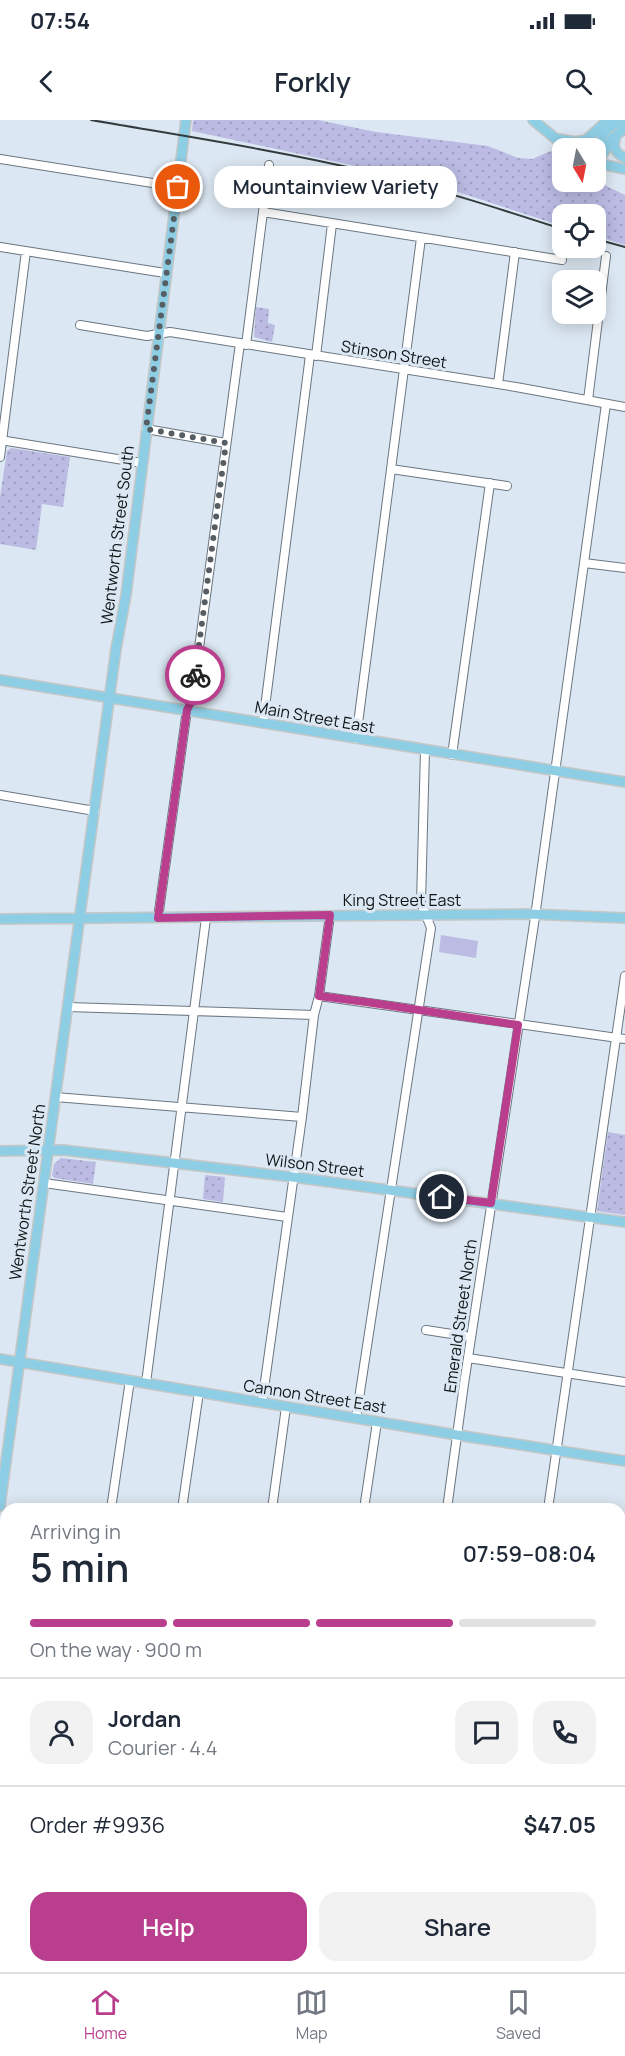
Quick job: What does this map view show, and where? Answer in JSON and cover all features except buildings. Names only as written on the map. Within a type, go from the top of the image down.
[{"type":"main road","name":"Wentworth Street South","points":[[79,919],[142,474],[165,273],[186,120]]},
{"type":"main road","points":[[533,120],[557,138]]},
{"type":"main road","points":[[588,138],[608,120]]},
{"type":"main road","points":[[602,138],[614,125],[625,122]]},
{"type":"main road","points":[[606,150],[621,131]]},
{"type":"main road","points":[[621,131],[614,141],[615,149],[616,153],[625,158]]},
{"type":"main road","points":[[606,165],[625,169]]},
{"type":"main road","name":"Main Street East","points":[[0,680],[625,782]]},
{"type":"main road","name":"King Street East","points":[[0,920],[330,915],[535,915],[625,918]]},
{"type":"main road","name":"Wentworth Street North","points":[[0,1503],[79,919]]},
{"type":"main road","name":"Wilson Street","points":[[0,1151],[48,1150],[174,1163],[625,1222]]},
{"type":"main road","name":"Cannon Street East","points":[[0,1359],[625,1461]]},
{"type":"street","points":[[0,159],[178,187]]},
{"type":"street","points":[[158,918],[187,710],[192,700],[226,443],[269,165]]},
{"type":"street","points":[[263,212],[562,260]]},
{"type":"street","points":[[263,723],[332,224]]},
{"type":"street","points":[[356,739],[421,238]]},
{"type":"street","points":[[0,247],[165,273]]},
{"type":"street","points":[[0,457],[26,251]]},
{"type":"street","points":[[498,384],[515,252]]},
{"type":"street","points":[[588,400],[606,258]]},
{"type":"street","name":"Stinson Street","points":[[80,325],[147,336],[170,332],[498,384],[625,407]]},
{"type":"street","name":"Emerald Street North","points":[[448,1503],[535,915],[606,404]]},
{"type":"street","points":[[146,429],[226,443]]},
{"type":"street","points":[[1,440],[142,463]]},
{"type":"street","points":[[391,469],[507,486]]},
{"type":"street","points":[[452,755],[490,483]]},
{"type":"street","points":[[584,563],[625,568]]},
{"type":"street","points":[[356,1418],[432,928],[421,903],[425,750]]},
{"type":"street","points":[[0,795],[95,811]]},
{"type":"street","points":[[262,1403],[314,1015],[319,996],[330,915]]},
{"type":"street","points":[[146,1383],[206,918]]},
{"type":"street","points":[[549,1503],[590,1217],[621,1039],[625,976]]},
{"type":"street","points":[[319,996],[621,1039]]},
{"type":"street","points":[[68,1007],[314,1015]]},
{"type":"street","points":[[55,1097],[302,1117]]},
{"type":"street","points":[[44,1183],[287,1217]]},
{"type":"street","points":[[426,1330],[471,1337]]},
{"type":"street","points":[[468,1358],[625,1382]]},
{"type":"street","points":[[112,1503],[130,1380]]},
{"type":"street","points":[[183,1503],[199,1392]]},
{"type":"street","points":[[273,1503],[286,1407]]},
{"type":"street","points":[[365,1503],[377,1422]]},
{"type":"shaded area","points":[[193,120],[318,120],[376,132],[488,146],[518,158],[532,159],[551,151],[552,192],[606,192],[606,186],[625,195],[625,245],[606,239],[606,204],[552,204],[552,223],[421,180],[192,131]]},
{"type":"shaded area","points":[[256,307],[269,309],[268,323],[275,325],[272,342],[254,337]]},
{"type":"shaded area","points":[[11,448],[70,457],[63,507],[42,504],[36,550],[0,544],[0,497],[7,451]]},
{"type":"shaded area","points":[[441,935],[478,941],[476,958],[439,952]]},
{"type":"shaded area","points":[[608,1132],[625,1135],[625,1215],[597,1211]]},
{"type":"shaded area","points":[[61,1158],[96,1162],[93,1184],[52,1176],[54,1164]]},
{"type":"shaded area","points":[[205,1175],[225,1177],[223,1202],[203,1199]]},
{"type":"railway","points":[[91,120],[331,163],[440,191],[552,226]]},
{"type":"railway","points":[[606,242],[625,247]]},
{"type":"way so far","points":[[178,187],[146,429],[226,443],[195,675]]},
{"type":"place","name":"Mountainview Variety","points":[[178,187]]},
{"type":"route","points":[[195,675],[192,700],[187,710],[158,918],[330,915],[319,996],[518,1025],[491,1203],[442,1197]]}]
